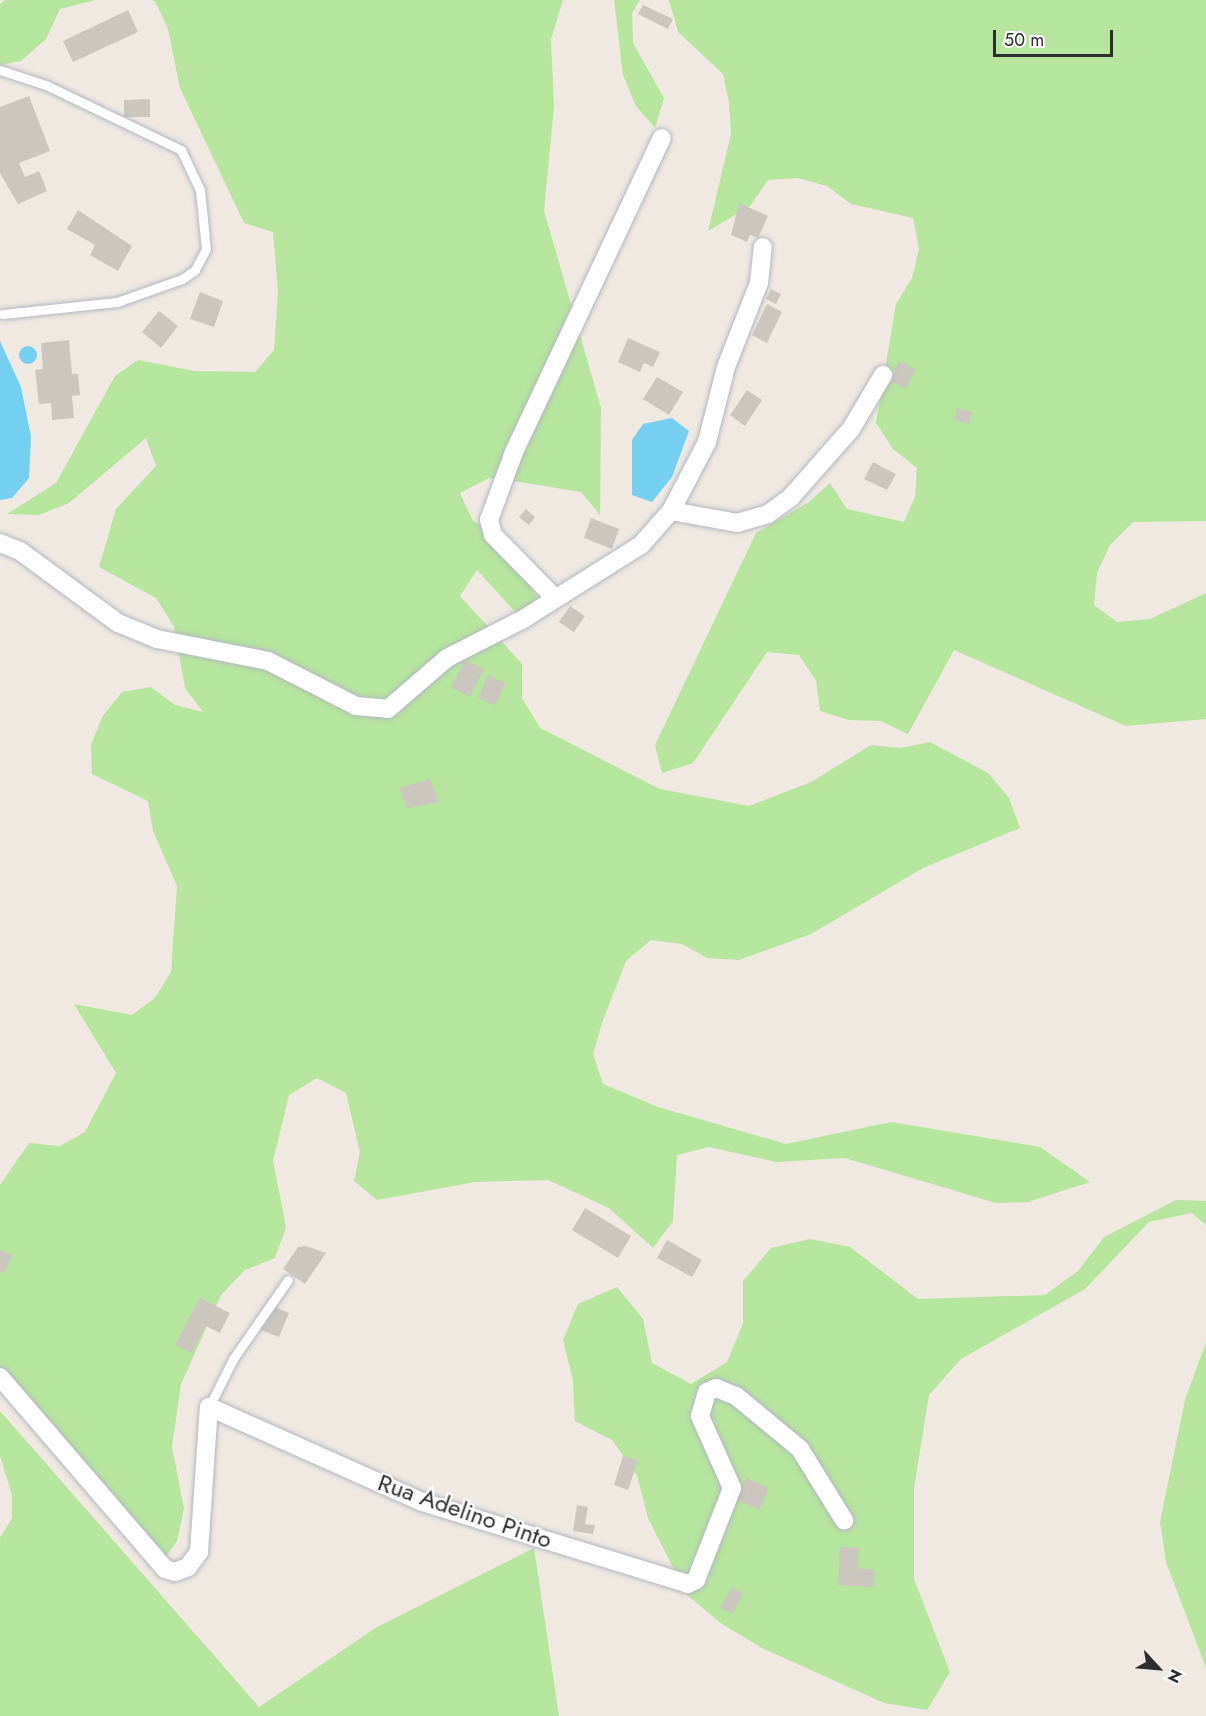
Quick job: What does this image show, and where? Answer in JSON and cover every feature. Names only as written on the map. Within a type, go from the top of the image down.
[{"type":"street","points":[[554,597],[493,535],[489,520],[514,452],[662,138]]},
{"type":"street","points":[[0,543],[20,551],[118,623],[157,639],[268,662],[374,712],[388,709],[447,658],[641,545],[671,511],[707,442],[726,367],[759,283],[763,247]]},
{"type":"street","points":[[671,511],[737,523],[768,514],[791,497],[851,429],[883,375]]},
{"type":"street","points":[[0,1377],[165,1569],[175,1572],[188,1567],[199,1552],[210,1407]]},
{"type":"street","name":"Rua Adelino Pinto","points":[[210,1407],[422,1502],[688,1584],[696,1580],[732,1488],[700,1416],[707,1392],[716,1388],[736,1396],[800,1449],[844,1520]]},
{"type":"lane","points":[[0,70],[46,85],[181,150],[200,190],[206,249],[195,270],[182,279],[117,302],[3,314]]},
{"type":"lane","points":[[210,1407],[239,1349],[288,1280]]},
{"type":"green space","points":[[5,0],[95,0],[60,9],[46,39],[21,61],[0,65],[0,4]]},
{"type":"green space","points":[[149,0],[563,0],[551,39],[554,106],[544,211],[601,408],[600,515],[581,492],[520,482],[489,478],[460,493],[473,521],[501,532],[547,616],[517,614],[477,570],[460,596],[522,664],[522,698],[540,728],[660,789],[749,806],[811,782],[871,745],[900,748],[930,742],[988,773],[1009,798],[1020,828],[923,868],[811,934],[739,960],[707,958],[682,944],[651,940],[626,961],[602,1023],[593,1054],[603,1084],[658,1107],[786,1144],[891,1122],[1040,1147],[1090,1182],[1028,1202],[996,1203],[845,1158],[776,1162],[709,1147],[677,1155],[673,1221],[653,1248],[609,1208],[548,1180],[475,1182],[377,1200],[354,1181],[360,1152],[346,1093],[317,1078],[289,1095],[273,1161],[286,1227],[275,1258],[245,1270],[221,1295],[181,1384],[172,1447],[184,1509],[177,1541],[163,1561],[0,1367],[0,1185],[29,1143],[60,1146],[85,1132],[116,1073],[74,1004],[132,1015],[155,998],[171,972],[177,886],[153,831],[148,801],[92,774],[91,745],[102,717],[122,692],[151,687],[175,705],[203,712],[185,688],[174,627],[156,598],[99,567],[116,509],[156,466],[146,438],[69,503],[39,515],[7,514],[56,483],[115,376],[138,360],[195,371],[255,372],[274,350],[278,291],[273,232],[244,223],[180,88],[168,29],[155,1]]},
{"type":"green space","points":[[614,0],[640,0],[632,13],[633,43],[664,98],[655,128],[636,106],[623,75]]},
{"type":"green space","points":[[669,0],[1206,0],[1206,521],[1133,522],[1110,545],[1097,573],[1094,605],[1117,622],[1150,619],[1206,593],[1206,719],[1126,726],[954,650],[908,734],[881,721],[849,720],[820,711],[816,681],[799,655],[767,652],[693,763],[662,773],[655,745],[756,533],[809,502],[830,483],[847,509],[904,522],[915,497],[917,468],[893,449],[876,423],[896,304],[912,278],[919,249],[913,218],[851,204],[827,186],[798,178],[768,180],[750,206],[708,231],[731,134],[729,103],[723,74],[678,32]]},
{"type":"green space","points":[[1176,1200],[1206,1201],[1206,1225],[1192,1213],[1149,1222],[1085,1289],[961,1359],[929,1395],[914,1488],[914,1579],[950,1672],[927,1710],[884,1703],[762,1648],[722,1624],[687,1595],[648,1518],[637,1475],[612,1440],[575,1421],[573,1381],[563,1340],[578,1304],[617,1287],[643,1319],[652,1363],[691,1384],[727,1362],[743,1323],[743,1281],[771,1248],[810,1239],[850,1247],[918,1299],[1045,1295],[1078,1271],[1104,1237]]},
{"type":"green space","points":[[1206,1342],[1206,1668],[1166,1562],[1160,1522],[1185,1400]]},
{"type":"green space","points":[[0,1411],[259,1707],[377,1627],[534,1548],[559,1716],[0,1716],[0,1538],[12,1518],[12,1495],[0,1456]]},
{"type":"water","points":[[0,341],[21,387],[31,437],[29,478],[12,498],[0,500]]},
{"type":"water","points":[[28,346],[34,349],[37,355],[34,361],[28,364],[22,361],[19,355],[22,349]]},
{"type":"water","points":[[672,418],[689,431],[672,477],[652,502],[632,495],[632,440],[643,424]]},
{"type":"building","points":[[643,5],[673,19],[668,29],[638,14]]},
{"type":"building","points":[[128,10],[138,32],[73,62],[63,41]]},
{"type":"building","points":[[29,96],[50,151],[19,163],[25,177],[39,171],[47,191],[18,204],[0,173],[0,107]]},
{"type":"building","points":[[150,99],[150,117],[124,117],[124,100]]},
{"type":"building","points":[[739,203],[768,216],[758,238],[750,235],[747,242],[731,235]]},
{"type":"building","points":[[78,210],[132,246],[118,271],[90,255],[95,245],[67,229]]},
{"type":"building","points":[[771,289],[781,294],[776,304],[766,299]]},
{"type":"building","points":[[200,292],[223,301],[214,327],[190,319]]},
{"type":"building","points":[[767,304],[782,312],[767,343],[752,335]]},
{"type":"building","points":[[159,311],[178,326],[161,348],[142,332]]},
{"type":"building","points":[[628,338],[660,352],[653,367],[644,363],[640,372],[618,362]]},
{"type":"building","points":[[69,340],[72,374],[78,374],[80,395],[72,396],[74,418],[52,420],[51,403],[39,404],[35,370],[43,369],[41,343]]},
{"type":"building","points":[[899,361],[916,369],[906,389],[890,381]]},
{"type":"building","points":[[657,377],[683,392],[669,415],[643,399]]},
{"type":"building","points":[[747,390],[762,400],[745,426],[730,415]]},
{"type":"building","points":[[957,408],[972,412],[969,424],[954,420]]},
{"type":"building","points":[[873,462],[896,474],[887,490],[864,479]]},
{"type":"building","points":[[526,509],[535,517],[529,525],[519,517]]},
{"type":"building","points":[[591,518],[619,529],[612,549],[584,538]]},
{"type":"building","points":[[570,606],[585,616],[574,632],[559,622]]},
{"type":"building","points":[[465,660],[484,669],[470,697],[451,687]]},
{"type":"building","points":[[488,675],[505,683],[495,706],[478,698]]},
{"type":"building","points":[[430,779],[439,802],[407,808],[399,788]]},
{"type":"building","points":[[585,1208],[631,1236],[618,1258],[572,1230]]},
{"type":"building","points":[[667,1240],[702,1260],[692,1277],[657,1258]]},
{"type":"building","points":[[306,1246],[326,1253],[305,1284],[283,1269],[298,1247]]},
{"type":"building","points":[[0,1250],[12,1255],[4,1273],[0,1272]]},
{"type":"building","points":[[200,1298],[230,1313],[220,1333],[206,1326],[192,1353],[175,1345]]},
{"type":"building","points":[[270,1305],[289,1313],[279,1337],[260,1330]]},
{"type":"building","points":[[623,1456],[638,1460],[628,1490],[614,1485]]},
{"type":"building","points":[[746,1478],[769,1488],[759,1510],[737,1500]]},
{"type":"building","points":[[577,1505],[588,1507],[585,1524],[595,1525],[593,1534],[573,1531]]},
{"type":"building","points":[[840,1547],[859,1548],[858,1568],[875,1570],[874,1587],[838,1585]]},
{"type":"building","points":[[731,1587],[743,1593],[733,1614],[720,1608]]}]
